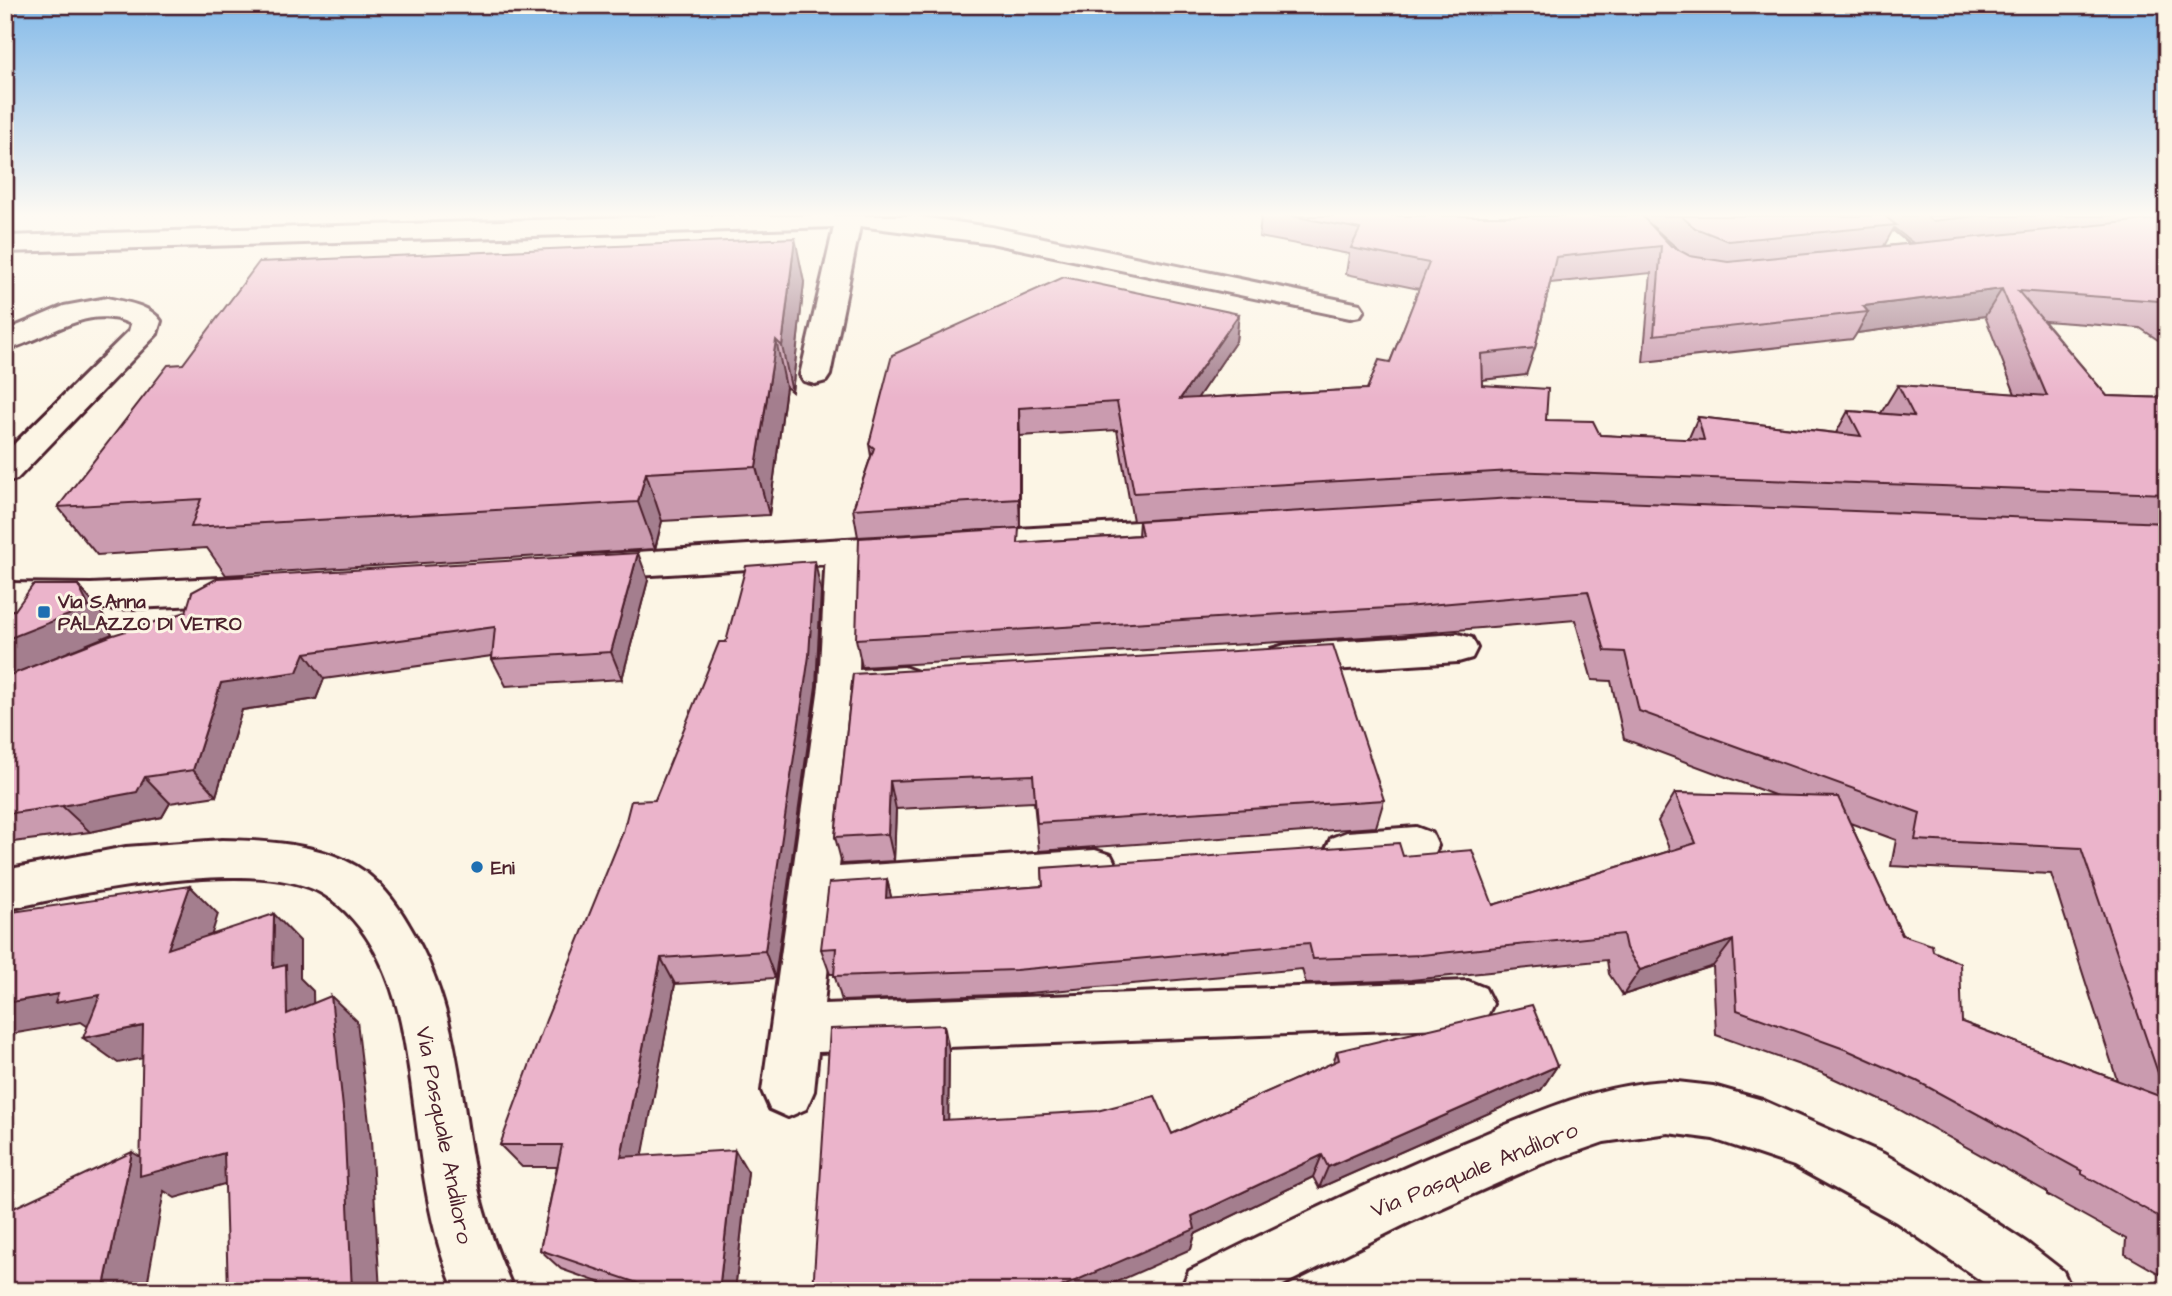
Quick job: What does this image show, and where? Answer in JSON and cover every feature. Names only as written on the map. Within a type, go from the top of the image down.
[{"type":"street","points":[[815,375],[836,276]]},
{"type":"street","points":[[1190,276],[1350,310]]},
{"type":"street","points":[[5,341],[80,308],[131,311],[147,321],[142,334],[5,472]]},
{"type":"street","points":[[551,570],[1218,530]]},
{"type":"street","points":[[788,1091],[839,686],[844,551]]},
{"type":"street","points":[[5,596],[90,597],[272,588]]},
{"type":"street","points":[[158,629],[230,590]]},
{"type":"street","points":[[1251,661],[1458,648]]},
{"type":"street","points":[[839,686],[935,680]]},
{"type":"street","points":[[1306,854],[1416,846]]},
{"type":"street","name":"Via Pasquale Andiloro","points":[[5,890],[123,869],[216,859],[263,859],[302,866],[337,877],[363,895],[386,924],[409,974],[429,1035],[453,1203],[468,1257],[485,1291]]},
{"type":"street","points":[[814,889],[1129,867]]},
{"type":"street","points":[[797,1029],[1468,1004]]},
{"type":"street","name":"Via Pasquale Andiloro","points":[[1209,1291],[1400,1196],[1557,1131],[1619,1114],[1667,1107],[1719,1112],[1773,1131],[1851,1167],[1935,1213],[2043,1291]]},
{"type":"building","points":[[248,276],[790,276],[782,346],[776,340],[756,467],[646,473],[638,502],[191,527],[201,499],[58,507],[168,365],[183,364]]},
{"type":"building","points":[[1424,276],[1552,276],[1535,348],[1481,354],[1482,385],[1548,389],[1546,420],[1593,421],[1600,435],[1704,440],[1698,417],[1861,436],[1848,411],[1914,416],[1898,385],[2047,396],[2002,289],[1863,306],[1868,312],[1654,335],[1659,276],[2167,276],[2167,305],[2160,301],[2018,291],[2107,396],[2167,398],[2167,494],[1512,471],[1134,493],[1117,402],[1019,408],[1019,499],[853,509],[874,448],[869,444],[892,355],[1064,277],[1239,314],[1180,399],[1367,389],[1379,360],[1390,362]]},
{"type":"building","points":[[1513,498],[2167,523],[2167,1099],[2081,848],[1915,840],[1920,813],[1639,711],[1625,652],[1605,651],[1588,591],[1405,607],[856,639],[859,538],[1019,528],[1018,543],[1142,535],[1139,521]]},
{"type":"building","points":[[638,553],[611,652],[492,659],[495,627],[305,653],[297,672],[221,683],[193,770],[145,777],[137,792],[5,814],[5,677],[110,636],[186,612],[192,592],[218,578]]},
{"type":"building","points":[[815,561],[809,656],[765,951],[661,958],[621,1157],[735,1150],[719,1291],[661,1291],[540,1250],[562,1145],[500,1145],[546,1020],[623,832],[631,801],[655,800],[719,642],[726,642],[746,566]]},
{"type":"building","points":[[33,585],[78,585],[89,607],[5,640],[5,611],[15,610]]},
{"type":"building","points":[[1333,645],[1384,800],[1037,823],[1033,775],[890,781],[888,834],[835,837],[853,674]]},
{"type":"building","points":[[1675,793],[1838,797],[1902,935],[1932,945],[1933,951],[1960,963],[1962,1022],[2167,1099],[2167,1236],[2164,1234],[2165,1220],[2082,1174],[2082,1171],[1917,1081],[1847,1050],[1737,1010],[1733,940],[1640,970],[1626,948],[1623,934],[1422,955],[1313,959],[1309,943],[1016,970],[834,976],[836,948],[821,949],[829,883],[887,879],[886,898],[1043,886],[1042,868],[1399,843],[1403,856],[1472,850],[1493,905],[1696,843]]},
{"type":"building","points":[[190,886],[168,949],[274,914],[273,968],[286,965],[287,1014],[331,996],[344,1117],[352,1291],[228,1291],[224,1153],[140,1176],[143,1026],[83,1038],[100,995],[55,1003],[58,994],[5,1003],[5,913]]},
{"type":"building","points":[[1532,1005],[1557,1066],[1328,1167],[1322,1155],[1192,1216],[1195,1229],[1052,1291],[813,1291],[830,1029],[944,1025],[943,1120],[1097,1111],[1155,1096],[1172,1134],[1339,1060],[1337,1051]]},
{"type":"building","points":[[132,1152],[103,1291],[5,1291],[5,1212]]},
{"type":"place","name":"Via S.Anna PALAZZO DI VETRO","points":[[44,612]]},
{"type":"place","name":"Eni","points":[[477,867]]}]
